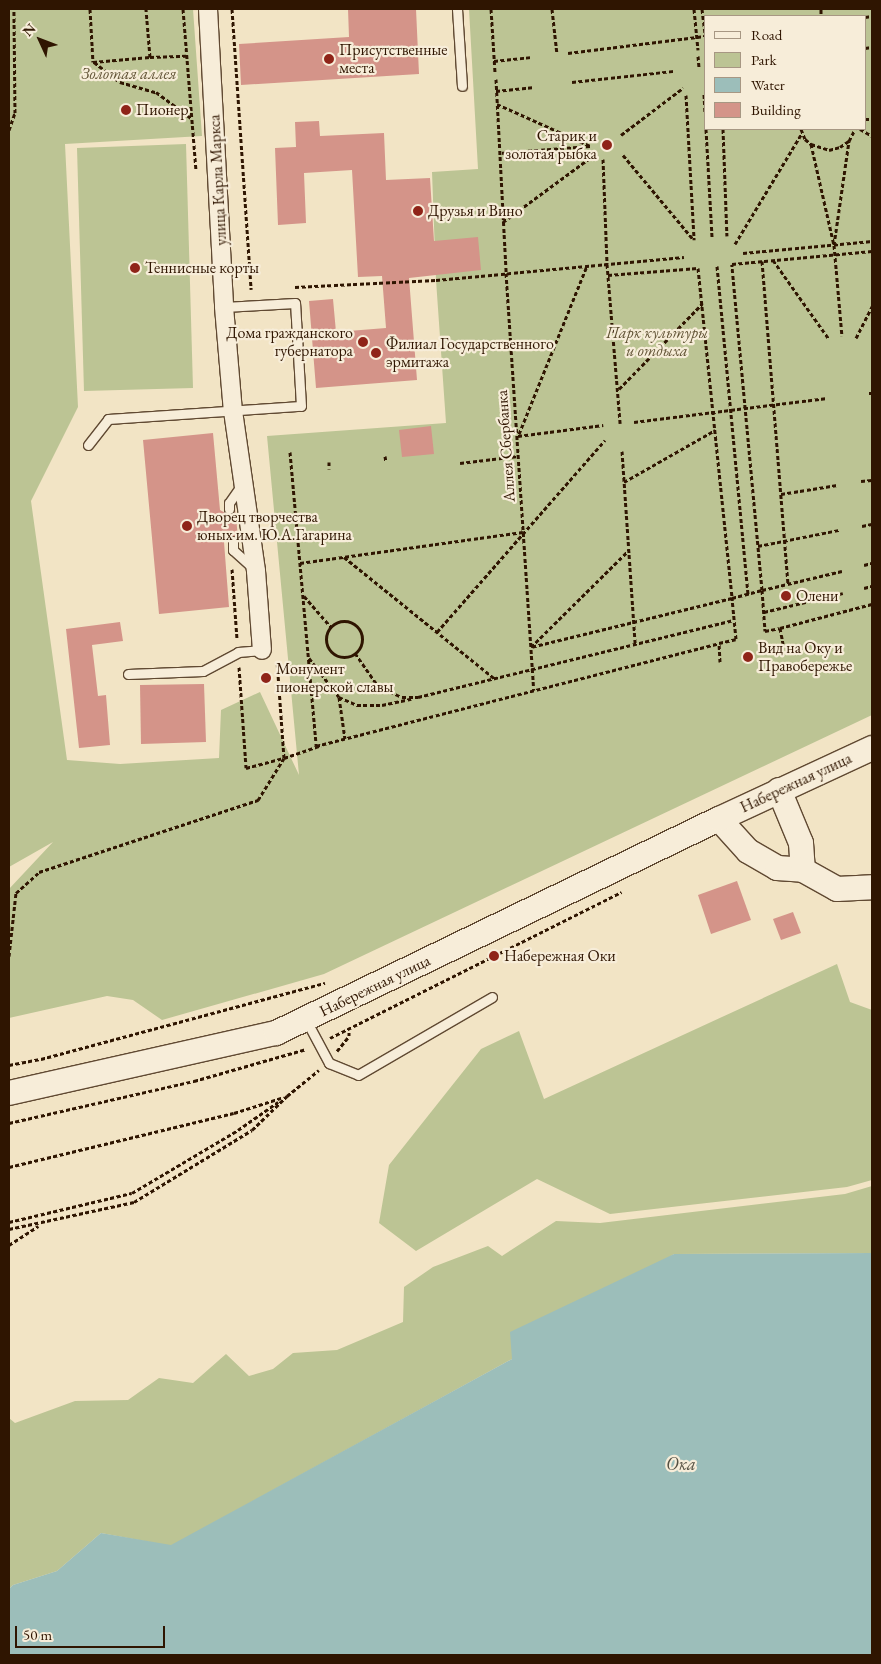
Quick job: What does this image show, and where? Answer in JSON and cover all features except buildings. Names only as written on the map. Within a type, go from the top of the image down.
[{"type":"main road","name":"Набережная улица","points":[[9,1094],[276,1033],[779,790],[872,748]]},
{"type":"main road","points":[[779,790],[802,843],[803,870]]},
{"type":"main road","name":"Набережная улица","points":[[719,819],[748,851],[777,868],[803,870],[837,889],[872,887]]},
{"type":"street","name":"улица Карла Маркса","points":[[208,9],[224,299],[233,411],[256,571],[262,650]]},
{"type":"lane","points":[[457,9],[462,86]]},
{"type":"lane","points":[[88,445],[108,420],[218,410],[233,411],[301,406],[295,303],[224,299]]},
{"type":"lane","points":[[230,509],[229,504],[236,496],[243,482]]},
{"type":"lane","points":[[233,541],[233,550],[256,571]]},
{"type":"lane","points":[[128,674],[203,671],[238,652],[262,650]]},
{"type":"lane","points":[[306,1020],[329,1062],[358,1075],[492,997]]},
{"type":"path","points":[[9,130],[16,113],[14,9]]},
{"type":"path","points":[[90,9],[93,62]]},
{"type":"path","points":[[146,9],[150,57]]},
{"type":"path","points":[[232,9],[251,289]]},
{"type":"path","points":[[491,9],[495,73]]},
{"type":"path","points":[[552,9],[556,54]]},
{"type":"path","points":[[694,9],[698,50]]},
{"type":"path","points":[[702,9],[704,26]]},
{"type":"path","points":[[568,52],[704,35]]},
{"type":"path","points":[[93,62],[186,56]]},
{"type":"path","points":[[698,56],[699,67]]},
{"type":"path","points":[[494,61],[531,57]]},
{"type":"path","points":[[93,62],[120,82],[156,92],[192,118]]},
{"type":"path","points":[[572,82],[674,71]]},
{"type":"path","name":"Аллея Сбербанка","points":[[496,80],[506,273],[534,690]]},
{"type":"path","points":[[496,91],[535,87]]},
{"type":"path","points":[[621,136],[683,88]]},
{"type":"path","points":[[623,155],[694,240],[686,95]]},
{"type":"path","points":[[497,104],[590,146],[499,153]]},
{"type":"path","points":[[706,130],[712,238]]},
{"type":"path","points":[[723,130],[728,236]]},
{"type":"path","points":[[834,245],[849,141],[854,130]]},
{"type":"path","points":[[735,244],[801,131],[811,144],[834,245],[842,336]]},
{"type":"path","points":[[811,144],[828,150],[840,147],[849,141]]},
{"type":"path","points":[[503,222],[594,155]]},
{"type":"path","points":[[603,159],[608,275],[620,423]]},
{"type":"path","points":[[743,252],[872,242]]},
{"type":"path","points":[[872,252],[732,264],[765,631],[872,604]]},
{"type":"path","points":[[290,287],[436,280],[684,257]]},
{"type":"path","points":[[773,260],[830,339]]},
{"type":"path","points":[[762,261],[788,584]]},
{"type":"path","points":[[588,266],[518,436],[604,426]]},
{"type":"path","points":[[717,266],[748,594]]},
{"type":"path","points":[[238,658],[246,768],[284,758],[320,745],[736,639],[698,268],[608,275]]},
{"type":"path","points":[[224,299],[251,289],[261,289]]},
{"type":"path","points":[[618,389],[702,303]]},
{"type":"path","points":[[856,338],[872,306]]},
{"type":"path","points":[[634,422],[826,398]]},
{"type":"path","points":[[624,482],[715,430]]},
{"type":"path","points":[[437,632],[605,440]]},
{"type":"path","points":[[622,451],[635,644]]},
{"type":"path","points":[[290,452],[316,746],[320,745]]},
{"type":"path","points":[[385,456],[386,462]]},
{"type":"path","points":[[460,463],[519,456]]},
{"type":"path","points":[[329,462],[329,469]]},
{"type":"path","points":[[860,481],[872,480]]},
{"type":"path","points":[[781,494],[837,485]]},
{"type":"path","points":[[862,526],[872,524]]},
{"type":"path","points":[[758,546],[839,530]]},
{"type":"path","points":[[300,563],[524,532]]},
{"type":"path","points":[[531,647],[629,550]]},
{"type":"path","points":[[344,557],[495,679]]},
{"type":"path","points":[[864,566],[872,563]]},
{"type":"path","points":[[531,647],[842,571]]},
{"type":"path","points":[[864,588],[872,586]]},
{"type":"path","points":[[764,612],[843,593]]},
{"type":"path","points":[[303,595],[331,627]]},
{"type":"path","points":[[338,697],[357,705],[382,705],[734,620]]},
{"type":"path","points":[[344,621],[356,626],[362,638],[361,645],[355,653],[345,657],[332,652],[326,640],[331,627],[344,621]]},
{"type":"path","points":[[780,628],[783,644]]},
{"type":"path","points":[[719,643],[720,662]]},
{"type":"path","points":[[9,956],[16,893],[39,872],[258,800],[284,758],[277,658],[262,650]]},
{"type":"path","points":[[355,653],[378,686],[402,697],[418,697]]},
{"type":"path","points":[[308,658],[338,697],[345,739]]},
{"type":"path","points":[[9,1123],[194,1080],[302,1051],[628,889]]},
{"type":"path","points":[[9,1065],[51,1056],[331,980]]},
{"type":"path","points":[[9,1222],[132,1193],[238,1130],[287,1096],[329,1062],[349,1036],[349,1029]]},
{"type":"path","points":[[9,1167],[234,1113],[287,1096]]},
{"type":"path","points":[[9,1229],[40,1224],[134,1202],[252,1130],[287,1096]]},
{"type":"path","points":[[9,1245],[40,1224]]},
{"type":"green space","points":[[9,9],[193,9],[202,136],[65,144],[78,407],[31,501],[67,760],[120,764],[219,758],[221,710],[260,692],[299,775],[267,436],[446,423],[436,280],[432,172],[478,169],[469,9],[872,9],[872,715],[324,974],[162,1020],[133,1000],[107,996],[9,1018],[9,889],[53,842],[9,867]]},
{"type":"green space","name":"Теннисные корты","points":[[186,144],[193,388],[84,391],[77,148]]},
{"type":"green space","points":[[837,964],[850,1002],[872,1010],[872,1180],[847,1187],[610,1214],[537,1179],[416,1251],[379,1223],[389,1165],[481,1049],[519,1031],[544,1099]]},
{"type":"green space","points":[[872,1186],[872,1253],[674,1254],[512,1359],[171,1546],[101,1533],[57,1571],[13,1585],[9,1589],[9,1418],[15,1423],[75,1401],[128,1400],[159,1378],[193,1383],[226,1354],[249,1376],[273,1369],[293,1353],[337,1350],[403,1322],[404,1287],[433,1267],[488,1246],[502,1256],[556,1221],[600,1223],[845,1194]]},
{"type":"water","name":"Ока","points":[[872,1253],[872,1655],[9,1655],[9,1589],[13,1585],[57,1571],[101,1533],[171,1545],[512,1359],[510,1332],[674,1254]]},
{"type":"place","name":"Присутственные места","points":[[329,59]]},
{"type":"place","name":"Пионер","points":[[126,110]]},
{"type":"place","name":"Старик и золотая рыбка","points":[[607,145]]},
{"type":"place","name":"Друзья и Вино","points":[[418,211]]},
{"type":"place","name":"Теннисные корты","points":[[135,268]]},
{"type":"place","name":"Дома гражданского губернатора","points":[[363,342]]},
{"type":"place","name":"Филиал Государственного эрмитажа","points":[[376,353]]},
{"type":"place","name":"Дворец творчества юных им. Ю.А.Гагарина","points":[[187,526]]},
{"type":"place","name":"Олени","points":[[786,596]]},
{"type":"place","name":"Вид на Оку и Правобережье","points":[[748,657]]},
{"type":"place","name":"Монумент пионерской славы","points":[[266,678]]},
{"type":"place","name":"Набережная Оки","points":[[494,956]]},
{"type":"park label","name":"Золотая аллея","points":[[129,74]]},
{"type":"park label","name":"Парк культуры и отдыха","points":[[657,342]]}]
